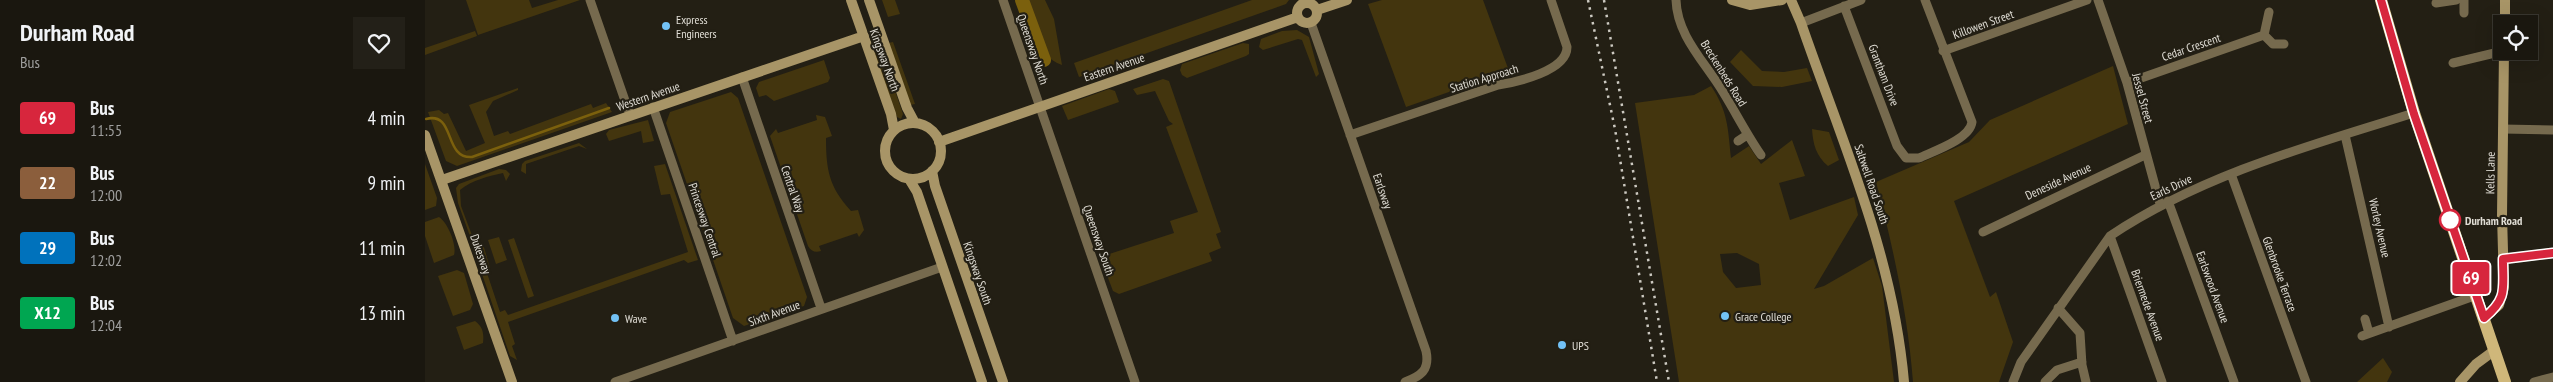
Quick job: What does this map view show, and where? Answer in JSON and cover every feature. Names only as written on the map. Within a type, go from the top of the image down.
[{"type":"main road","points":[[2381,0],[2414,114],[2505,382]]},
{"type":"street","points":[[590,0],[630,115]]},
{"type":"street","name":"Kingsway North","points":[[851,0],[891,114],[894,130]]},
{"type":"street","name":"Kingsway North","points":[[869,0],[907,108],[915,123]]},
{"type":"street","name":"Queensway North","points":[[1003,0],[1041,106]]},
{"type":"street","points":[[1317,10],[1347,0]]},
{"type":"street","name":"Station Approach","points":[[1350,135],[1498,85],[1521,81],[1562,62],[1566,55],[1567,47],[1551,0]]},
{"type":"street","name":"Breckenbeds Road","points":[[1676,0],[1677,17],[1686,36],[1723,92],[1761,156]]},
{"type":"street","points":[[1732,0],[1750,5],[1782,0]]},
{"type":"street","name":"Saltwell Road South","points":[[1791,0],[1801,22],[1862,190],[1885,267],[1897,324],[1904,382]]},
{"type":"street","points":[[1801,22],[1861,0]]},
{"type":"street","points":[[1925,0],[1943,51]]},
{"type":"street","name":"Killowen Street","points":[[1943,51],[2087,0]]},
{"type":"street","name":"Jessel Street","points":[[2098,0],[2127,84],[2145,155],[2164,202]]},
{"type":"street","points":[[2436,3],[2455,0]]},
{"type":"street","points":[[2464,0],[2464,13]]},
{"type":"street","points":[[2505,0],[2505,15]]},
{"type":"street","points":[[1304,2],[1314,5],[1317,10],[1316,19],[1311,22],[1305,23],[1298,17],[1298,10],[1304,2]]},
{"type":"street","name":"Grantham Drive","points":[[1844,6],[1902,153],[1907,158],[1919,158],[1965,135],[1971,128],[1972,122],[1943,51]]},
{"type":"street","points":[[2269,12],[2265,35],[2273,44],[2284,44]]},
{"type":"street","name":"Eastern Avenue","points":[[939,142],[1298,17]]},
{"type":"street","name":"Earlsway","points":[[1311,22],[1428,361],[1427,369],[1421,376],[1405,382]]},
{"type":"street","points":[[870,54],[871,37],[879,29]]},
{"type":"street","name":"Cedar Crescent","points":[[2127,84],[2265,35]]},
{"type":"street","name":"Western Avenue","points":[[442,180],[864,36]]},
{"type":"street","points":[[2453,63],[2493,54]]},
{"type":"street","name":"Kells Lane","points":[[2484,318],[2499,305],[2502,299],[2504,60]]},
{"type":"street","name":"Central Way","points":[[742,77],[821,308]]},
{"type":"street","name":"Queensway South","points":[[1041,106],[1135,382]]},
{"type":"street","name":"Princesway Central","points":[[653,108],[733,341]]},
{"type":"street","name":"Earls Drive","points":[[2013,382],[2021,362],[2110,236],[2164,202],[2231,174],[2345,135],[2414,114]]},
{"type":"street","points":[[915,123],[931,130],[939,142],[940,158],[932,171],[922,177],[909,179],[895,173],[886,160],[885,143],[894,130],[904,125],[915,123]]},
{"type":"street","points":[[2503,129],[2553,130]]},
{"type":"street","name":"Dukesway","points":[[425,135],[511,382]]},
{"type":"street","points":[[1738,141],[1747,135]]},
{"type":"street","name":"Worley Avenue","points":[[2345,135],[2389,327]]},
{"type":"street","name":"Deneside Avenue","points":[[1983,232],[2145,155]]},
{"type":"street","name":"Kingsway South","points":[[932,171],[935,186],[1003,382]]},
{"type":"street","name":"Glenbrooke Terrace","points":[[2231,174],[2306,382]]},
{"type":"street","points":[[909,179],[917,192],[982,382]]},
{"type":"street","name":"Earlswood Avenue","points":[[2164,202],[2234,382]]},
{"type":"street","name":"Briermede Avenue","points":[[2110,236],[2162,382]]},
{"type":"street","points":[[2503,259],[2553,253]]},
{"type":"street","name":"Sixth Avenue","points":[[615,382],[942,267]]},
{"type":"street","points":[[2365,319],[2365,335],[2477,295]]},
{"type":"street","points":[[2058,308],[2079,333],[2086,382]]},
{"type":"street","points":[[2459,382],[2476,364],[2495,350]]},
{"type":"street","points":[[2045,382],[2057,370],[2082,362]]},
{"type":"street","points":[[2534,382],[2553,377]]},
{"type":"shaded area","points":[[466,0],[529,0],[532,8],[558,0],[580,0],[478,35]]},
{"type":"shaded area","points":[[882,0],[895,0],[900,14],[888,17]]},
{"type":"shaded area","points":[[1016,0],[1045,0],[1054,19],[1062,65],[1038,47],[1027,29]]},
{"type":"shaded area","points":[[1252,0],[1289,0],[1286,4],[1079,77],[1074,63]]},
{"type":"shaded area","points":[[1382,0],[1483,0],[1509,71],[1406,107],[1368,4]]},
{"type":"shaded area","points":[[1297,30],[1309,37],[1319,74],[1316,77],[1302,40],[1298,39],[1263,50],[1259,47],[1261,39],[1282,31]]},
{"type":"shaded area","points":[[475,31],[477,36],[425,55],[425,48]]},
{"type":"shaded area","points":[[893,42],[915,104],[910,105],[888,43]]},
{"type":"shaded area","points":[[1243,43],[1249,44],[1249,54],[1246,56],[1187,78],[1182,75],[1180,70],[1182,64]]},
{"type":"shaded area","points":[[880,47],[903,114],[901,119],[897,117],[875,56],[875,51]]},
{"type":"shaded area","points":[[1741,50],[1762,71],[1784,72],[1807,68],[1812,81],[1782,87],[1753,86],[1730,62]]},
{"type":"shaded area","points":[[824,60],[830,78],[828,82],[774,101],[766,95],[759,97],[756,88],[759,82]]},
{"type":"shaded area","points":[[2113,66],[2128,124],[1954,201],[1990,297],[1996,292],[2013,342],[1999,382],[1913,382],[1908,332],[1899,281],[1876,182],[1969,142],[1990,120]]},
{"type":"shaded area","points":[[1163,79],[1169,81],[1221,232],[1216,234],[1221,248],[1209,253],[1212,261],[1119,294],[1113,291],[1100,257],[1174,233],[1170,221],[1198,212],[1166,127],[1173,124],[1169,121],[1155,91],[1137,95],[1133,89]]},
{"type":"shaded area","points":[[1711,86],[1717,95],[1726,120],[1731,158],[1749,146],[1761,164],[1792,140],[1805,176],[1779,183],[1790,220],[1854,197],[1858,215],[1814,289],[1824,286],[1873,258],[1882,286],[1894,382],[1679,382],[1635,103],[1694,95]],"holes":[[[1737,253],[1759,264],[1761,285],[1736,288],[1723,272],[1720,254]]]},
{"type":"shaded area","points":[[518,88],[518,90],[493,101],[486,112],[494,136],[508,131],[510,134],[591,104],[593,108],[606,103],[612,112],[457,166],[446,161],[428,112],[439,110],[444,114],[448,113],[466,151],[485,143],[469,105]]},
{"type":"shaded area","points":[[1109,89],[1115,91],[1119,102],[1068,120],[1062,106]]},
{"type":"shaded area","points":[[731,92],[738,98],[807,297],[804,306],[744,326],[733,318],[666,123],[670,112]]},
{"type":"shaded area","points":[[816,115],[825,117],[832,136],[826,138],[826,149],[828,169],[833,186],[851,211],[858,210],[864,230],[859,237],[857,233],[819,246],[821,251],[817,252],[808,246],[770,136],[776,129],[778,133],[817,120]]},
{"type":"shaded area","points":[[648,120],[654,141],[643,143],[641,131],[609,141],[606,134],[609,130]]},
{"type":"shaded area","points":[[1812,129],[1829,132],[1839,160],[1828,166],[1824,162],[1816,149]]},
{"type":"shaded area","points":[[579,143],[587,149],[579,146],[526,164],[526,174],[521,171],[522,164],[525,161]]},
{"type":"shaded area","points":[[425,164],[437,198],[436,206],[425,210]]},
{"type":"shaded area","points":[[665,164],[698,260],[688,263],[684,260],[508,322],[515,344],[512,346],[517,360],[510,356],[481,271],[486,270],[500,312],[505,310],[508,315],[688,252],[670,194],[661,195],[654,166]]},
{"type":"shaded area","points":[[499,169],[506,170],[510,174],[506,181],[503,173],[475,181],[460,190],[461,206],[473,238],[471,239],[458,203],[456,188],[459,184]]},
{"type":"shaded area","points":[[439,217],[448,229],[455,251],[454,255],[434,263],[425,236],[425,222]]},
{"type":"shaded area","points":[[499,237],[507,260],[496,264],[488,240]]},
{"type":"shaded area","points":[[514,238],[534,296],[528,298],[508,240]]},
{"type":"shaded area","points":[[483,244],[490,268],[481,270],[473,246]]},
{"type":"shaded area","points":[[457,270],[464,273],[473,304],[470,310],[453,316],[438,276]]},
{"type":"shaded area","points":[[475,321],[482,331],[483,343],[464,350],[456,327]]},
{"type":"shaded area","points":[[2383,358],[2392,372],[2387,382],[2357,382]]},
{"type":"waterway","points":[[1022,0],[1044,60]]},
{"type":"waterway","points":[[426,119],[435,118],[442,122],[457,151],[463,156],[472,157],[609,108]]},
{"type":"railway","points":[[1588,0],[1615,129],[1657,382]]},
{"type":"railway","points":[[1604,0],[1669,382]]},
{"type":"bus line","name":"69","points":[[2381,0],[2414,114],[2484,318],[2495,310],[2502,299],[2504,287],[2503,259],[2553,253]]},
{"type":"place","name":"Express Engineers","points":[[666,26]]},
{"type":"place","name":"Durham Road","points":[[2450,220]]},
{"type":"place","name":"Grace College","points":[[1725,316]]},
{"type":"place","name":"Wave","points":[[615,318]]},
{"type":"place","name":"UPS","points":[[1562,345]]}]
